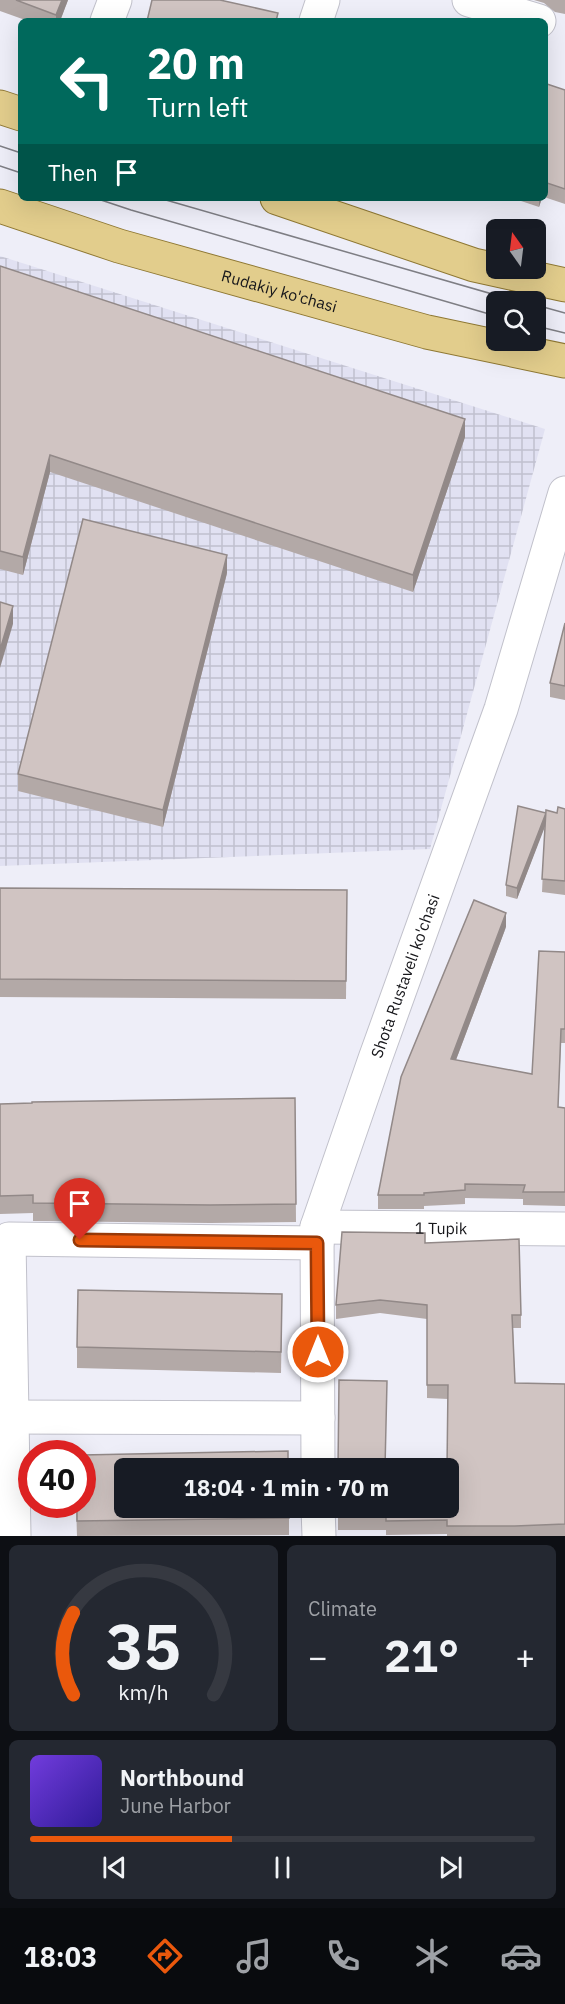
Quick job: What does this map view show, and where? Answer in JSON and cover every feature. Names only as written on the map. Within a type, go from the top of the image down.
[{"type":"main road","points":[[0,107],[18,113]]},
{"type":"main road","points":[[286,201],[474,265],[565,285]]},
{"type":"main road","name":"Rudakiy ko'chasi","points":[[0,206],[119,246],[427,332],[565,361]]},
{"type":"street","points":[[108,18],[115,0]]},
{"type":"street","points":[[317,18],[323,0]]},
{"type":"street","points":[[469,0],[528,18]]},
{"type":"street","name":"Shota Rustaveli ko'chasi","points":[[318,1458],[317,1235],[375,1059],[501,709],[565,493]]},
{"type":"street","name":"1 Tupik","points":[[6,1417],[9,1239],[565,1229]]},
{"type":"street","points":[[14,1536],[6,1417],[318,1418]]},
{"type":"street","points":[[318,1518],[319,1536]]},
{"type":"shaded area","points":[[0,256],[545,429],[430,849],[0,866]]},
{"type":"building","points":[[16,0],[62,0],[56,15]]},
{"type":"building","points":[[152,0],[220,0],[278,13],[277,18],[148,18]]},
{"type":"building","points":[[548,84],[565,90],[565,189],[548,183]]},
{"type":"building","points":[[0,266],[465,419],[413,575],[50,455],[23,557],[0,551]]},
{"type":"building","points":[[83,519],[227,555],[163,810],[18,774]]},
{"type":"building","points":[[0,602],[13,606],[0,650]]},
{"type":"building","points":[[565,623],[565,686],[550,683]]},
{"type":"building","points":[[518,806],[546,813],[517,888],[506,885]]},
{"type":"building","points":[[558,807],[565,809],[565,881],[542,879],[546,810],[557,813]]},
{"type":"building","points":[[0,888],[347,890],[346,981],[0,979]]},
{"type":"building","points":[[474,900],[506,913],[451,1059],[532,1074],[539,951],[565,952],[565,1029],[561,1029],[558,1107],[565,1108],[565,1192],[523,1192],[525,1185],[465,1184],[465,1190],[424,1193],[424,1195],[378,1195],[401,1077]]},
{"type":"building","points":[[295,1098],[296,1204],[33,1203],[33,1195],[0,1196],[0,1104]]},
{"type":"building","points":[[342,1232],[425,1233],[425,1243],[519,1239],[521,1315],[512,1315],[515,1383],[565,1384],[565,1524],[447,1526],[447,1520],[386,1521],[386,1518],[459,1518],[459,1458],[447,1458],[448,1385],[427,1385],[427,1305],[380,1300],[336,1305]]},
{"type":"building","points":[[78,1290],[282,1294],[281,1352],[77,1347]]},
{"type":"building","points":[[339,1380],[387,1381],[385,1458],[338,1458]]},
{"type":"building","points":[[288,1451],[288,1458],[114,1458],[114,1518],[289,1518],[77,1521],[77,1518],[96,1518],[96,1455]]},
{"type":"tram line","points":[[0,146],[18,152]]},
{"type":"tram line","points":[[0,166],[18,172]]},
{"type":"tram line","points":[[104,201],[486,313]]},
{"type":"tram line","points":[[169,201],[486,292]]},
{"type":"tram line","points":[[546,308],[565,313]]},
{"type":"tram line","points":[[546,328],[565,333]]},
{"type":"route","points":[[80,1240],[317,1243],[318,1352]]}]
